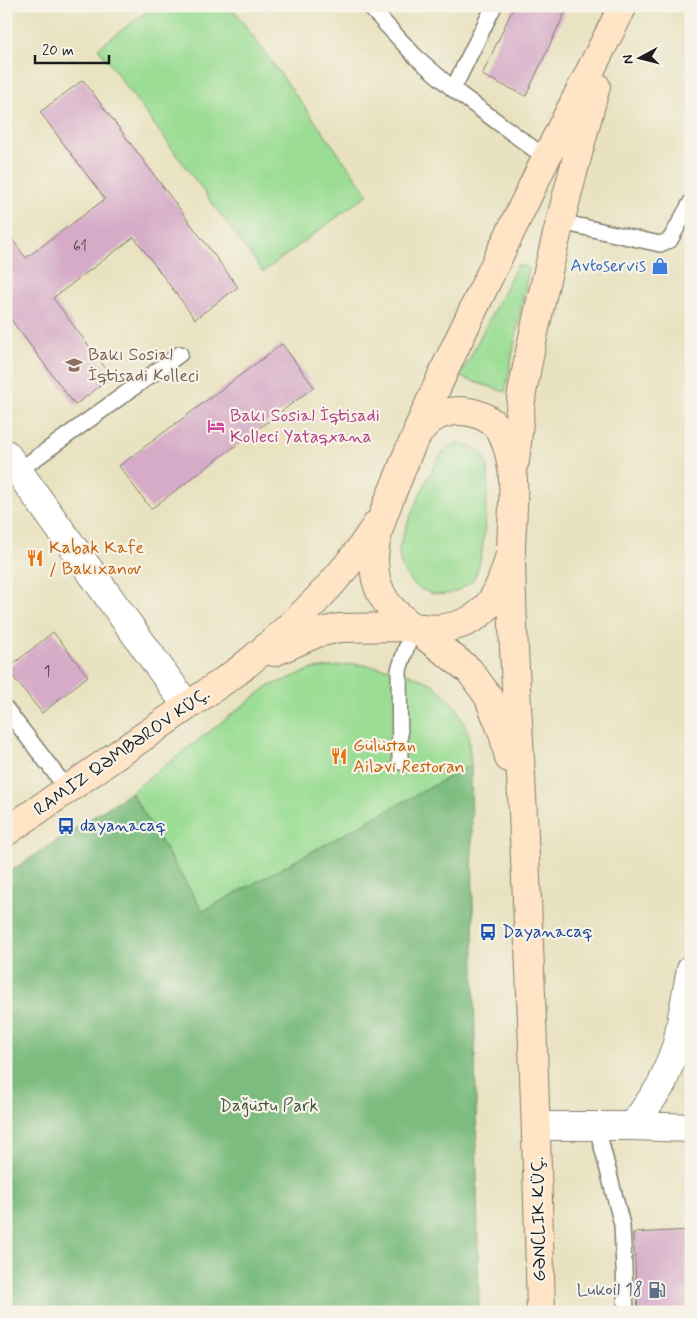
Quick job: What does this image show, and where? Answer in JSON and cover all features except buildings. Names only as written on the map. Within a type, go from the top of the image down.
[{"type":"main road","points":[[238,671],[289,628],[331,585],[355,557],[381,517],[449,360],[546,158],[623,6]]},
{"type":"main road","points":[[524,834],[511,551],[513,480],[522,394],[561,222],[608,38]]},
{"type":"main road","points":[[411,444],[426,424],[440,414],[460,410],[478,414],[491,420],[502,434],[509,456],[513,480]]},
{"type":"main road","points":[[381,517],[375,549],[374,568],[376,579],[387,604],[413,628],[469,670],[488,696],[503,733],[524,834]]},
{"type":"main road","points":[[238,671],[284,646],[317,633],[339,628],[442,628],[461,625],[477,616],[490,604],[501,585],[511,551]]},
{"type":"main road","name":"RAMIZ QƏMBƏROV KÜÇ.","points":[[6,832],[238,671]]},
{"type":"main road","name":"GƏNCLIK KÜÇ.","points":[[524,834],[536,1126],[541,1312]]},
{"type":"street","points":[[12,462],[188,706]]},
{"type":"street","points":[[633,1126],[662,1084],[677,1044],[691,969]]},
{"type":"street","points":[[536,1126],[691,1128]]},
{"type":"lane","points":[[369,6],[415,56],[453,89],[546,158]]},
{"type":"lane","points":[[453,89],[494,6]]},
{"type":"lane","points":[[561,222],[660,244],[670,240],[691,202]]},
{"type":"lane","points":[[12,462],[180,354]]},
{"type":"lane","points":[[400,762],[399,670],[413,628]]},
{"type":"lane","points":[[6,709],[68,790]]},
{"type":"lane","points":[[597,1127],[622,1225],[626,1312]]},
{"type":"green space","points":[[154,6],[231,6],[368,194],[263,272],[98,48]]},
{"type":"green space","points":[[517,265],[529,268],[505,392],[460,377]]},
{"type":"green space","points":[[460,444],[477,450],[482,454],[487,465],[488,484],[480,560],[474,578],[468,584],[452,593],[431,593],[421,589],[405,573],[399,551],[409,519],[438,459],[449,446]]},
{"type":"green space","points":[[355,664],[399,670],[433,684],[457,708],[468,733],[471,765],[203,911],[131,792],[267,687],[313,669]]},
{"type":"green space","name":"Dağüstu Park","points":[[471,765],[479,1312],[6,1312],[6,874],[131,792],[203,911]]},
{"type":"place","name":"Avtoservis","points":[[660,266]]},
{"type":"place","name":"Bakı Sosial İqtisadi Kolleci","points":[[74,365]]},
{"type":"place","name":"Bakı Sosial İqtisadi Kolleci Yataqxana","points":[[216,426]]},
{"type":"place","name":"Kabak Kafe / Bakıxanov","points":[[35,558]]},
{"type":"place","name":"Gülüstan Ailəvi Restoran","points":[[339,756]]},
{"type":"place","name":"dayanacaq","points":[[66,826]]},
{"type":"place","name":"Dayanacaq","points":[[488,932]]},
{"type":"place","name":"Lukoil 18","points":[[657,1290]]}]
